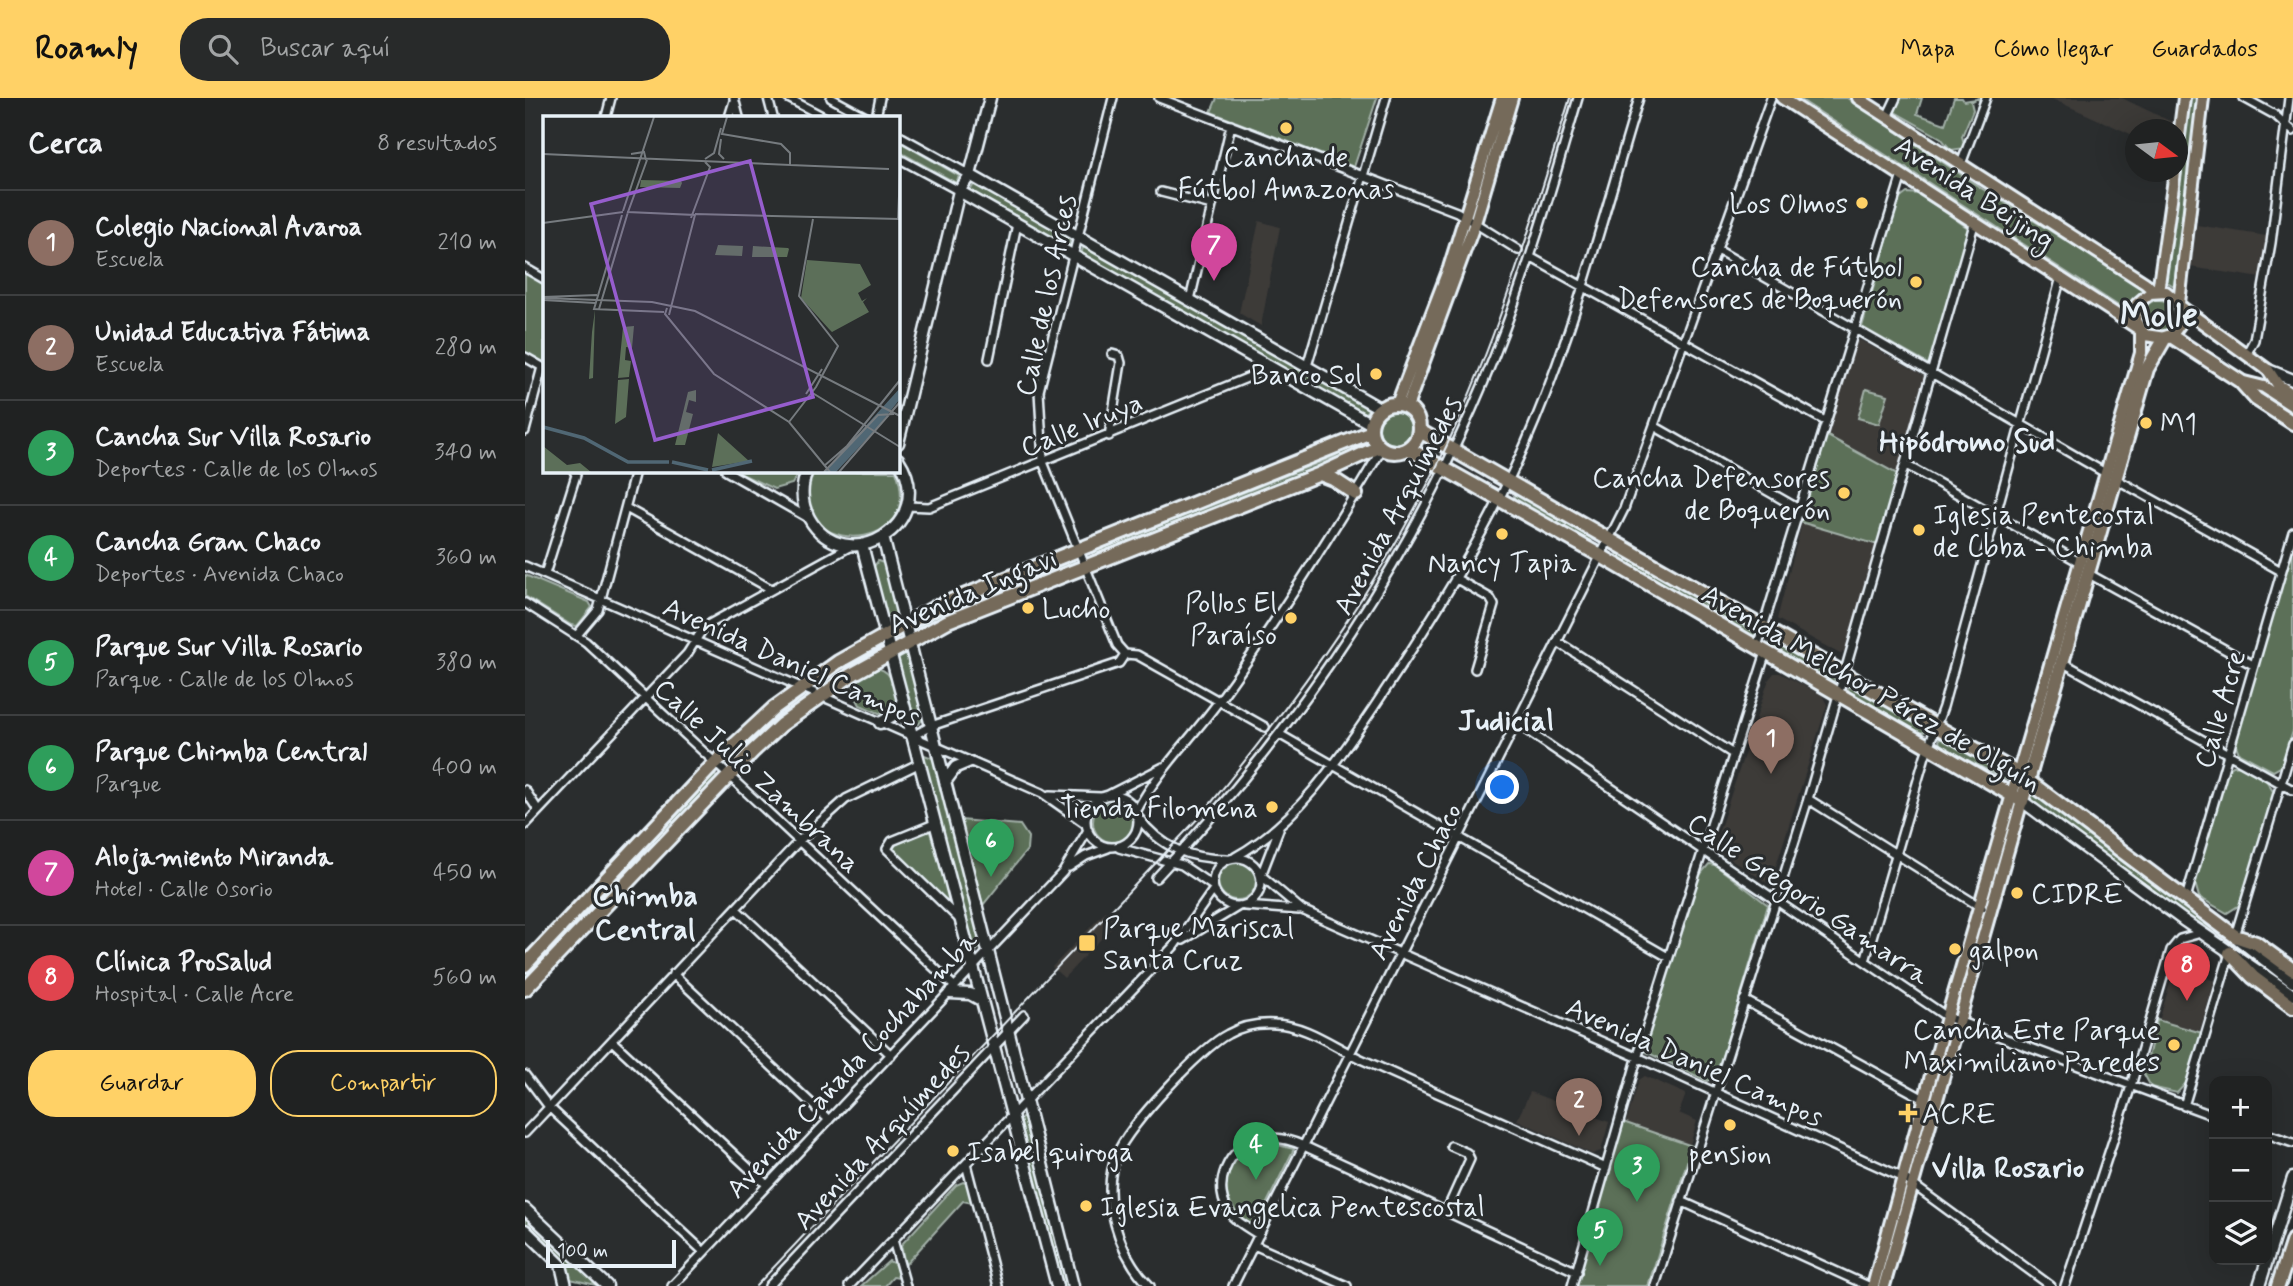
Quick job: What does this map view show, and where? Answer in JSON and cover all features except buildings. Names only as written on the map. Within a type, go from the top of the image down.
[{"type":"highway","points":[[2017,797],[2036,753],[2058,660],[2112,476],[2147,369],[2168,337],[2240,381],[2256,399],[2293,423]]},
{"type":"highway","points":[[1402,406],[1417,418],[1420,431],[1409,449],[1396,453],[1381,448],[1371,428],[1381,408],[1402,406]]},
{"type":"highway","name":"Avenida Ingavi","points":[[525,965],[715,763],[799,688],[884,634],[936,607],[1079,551],[1371,428]]},
{"type":"highway","name":"Avenida Melchor Pérez de Olguín","points":[[1420,431],[1846,673],[2023,778],[2235,936]]},
{"type":"highway","name":"Avenida Ingavi","points":[[525,989],[728,776],[781,725],[889,653],[948,621],[1381,448]]},
{"type":"highway","name":"Avenida Melchor Pérez de Olguín","points":[[1409,449],[1601,556],[2017,797]]},
{"type":"highway","points":[[1320,474],[1333,478],[1356,494]]},
{"type":"highway","points":[[2235,936],[2256,943],[2293,970]]},
{"type":"highway","points":[[2230,953],[2253,976],[2293,1007]]},
{"type":"highway","points":[[2278,1286],[2293,1240]]},
{"type":"main road","points":[[1471,220],[1502,98]]},
{"type":"main road","points":[[1402,406],[1471,220],[1512,98]]},
{"type":"main road","name":"Avenida Beijing","points":[[1782,98],[2061,276],[2140,330]]},
{"type":"main road","name":"Avenida Beijing","points":[[1858,98],[2156,291]]},
{"type":"main road","points":[[2182,119],[2184,98]]},
{"type":"main road","points":[[2140,330],[2154,339],[2168,337],[2180,326],[2180,305],[2203,98]]},
{"type":"main road","points":[[2156,291],[2173,182]]},
{"type":"main road","points":[[2112,476],[2142,349],[2140,330],[2135,317],[2137,304],[2156,291],[2170,294],[2180,305],[2268,370],[2278,385],[2293,395]]},
{"type":"main road","points":[[2240,381],[2264,387],[2293,406]]},
{"type":"main road","points":[[2023,778],[2058,660]]},
{"type":"main road","points":[[1870,1286],[1908,1181],[2017,797]]},
{"type":"main road","points":[[1884,1286],[1926,1100],[1953,1020]]},
{"type":"street","points":[[605,116],[611,98]]},
{"type":"street","points":[[768,98],[773,116]]},
{"type":"street","points":[[788,98],[822,116]]},
{"type":"street","points":[[831,98],[864,116]]},
{"type":"street","points":[[876,116],[880,98]]},
{"type":"street","points":[[899,439],[958,191],[970,175],[990,98]]},
{"type":"street","name":"Calle de los Arces","points":[[1113,98],[1039,391],[1043,462],[1117,645],[1125,654]]},
{"type":"street","points":[[1159,98],[1471,220],[1518,250]]},
{"type":"street","points":[[1307,366],[1386,98]]},
{"type":"street","name":"Avenida Arquímedes","points":[[1156,878],[1279,734],[1352,634],[1385,583],[1444,468],[1500,341],[1530,257],[1578,98]]},
{"type":"street","points":[[849,1286],[1174,946],[1213,887],[1216,870],[1281,825],[1332,765],[1401,667],[1455,578],[1509,480],[1535,420],[1583,286],[1639,98]]},
{"type":"street","name":"Avenida Chaco","points":[[1233,1286],[1610,539],[1654,426],[1771,98]]},
{"type":"street","points":[[1887,117],[1896,98]]},
{"type":"street","points":[[1961,164],[1986,98]]},
{"type":"street","points":[[2244,98],[2293,131]]},
{"type":"street","points":[[2246,355],[2255,340],[2289,98]]},
{"type":"street","points":[[729,116],[734,99]]},
{"type":"street","points":[[734,99],[739,116]]},
{"type":"street","points":[[1189,300],[1231,125]]},
{"type":"street","points":[[899,136],[1381,408]]},
{"type":"street","points":[[899,159],[1371,428]]},
{"type":"street","points":[[1572,1286],[1637,1057],[1733,754],[1761,650],[1763,627],[1902,175]]},
{"type":"street","points":[[1161,192],[1212,205]]},
{"type":"street","points":[[1655,1286],[1846,673],[1975,221]]},
{"type":"street","points":[[989,359],[1017,225]]},
{"type":"street","points":[[1716,249],[2281,571]]},
{"type":"street","points":[[1530,257],[1825,421]]},
{"type":"street","points":[[525,268],[543,278]]},
{"type":"street","points":[[1865,961],[1937,726],[2061,276]]},
{"type":"street","points":[[1109,436],[1121,363],[1119,356],[1111,354]]},
{"type":"street","points":[[525,357],[543,368],[525,431]]},
{"type":"street","name":"Calle Iruya","points":[[907,506],[929,507],[1269,369]]},
{"type":"street","points":[[2268,370],[2293,380]]},
{"type":"street","points":[[1654,426],[1799,509]]},
{"type":"street","points":[[1113,847],[1133,837],[1137,814],[1167,765],[1219,701],[1299,585],[1356,494],[1381,448]]},
{"type":"street","points":[[525,825],[687,654],[704,627],[857,545],[883,537],[897,526],[907,506],[908,485],[899,462]]},
{"type":"street","points":[[1906,464],[2253,665]]},
{"type":"street","points":[[545,574],[576,475],[574,472]]},
{"type":"street","points":[[577,635],[598,610],[635,472]]},
{"type":"street","points":[[728,472],[810,519],[828,537],[857,545]]},
{"type":"street","points":[[807,472],[803,493],[810,519]]},
{"type":"street","points":[[626,508],[771,589]]},
{"type":"street","name":"Calle Acre","points":[[2186,898],[2293,532]]},
{"type":"street","points":[[883,537],[990,950],[1073,1286]]},
{"type":"street","points":[[857,545],[884,634],[1057,1286]]},
{"type":"street","name":"Avenida Daniel Campos","points":[[525,566],[1042,793],[1087,827]]},
{"type":"street","points":[[1455,578],[1490,598],[1494,605],[1475,669]]},
{"type":"street","name":"Calle Julio Zambrana","points":[[525,603],[577,635],[799,841],[953,990]]},
{"type":"street","points":[[1558,642],[1733,754]]},
{"type":"street","points":[[911,737],[931,726],[1118,663],[1125,654],[1137,655],[1265,727]]},
{"type":"street","points":[[2058,660],[2293,790]]},
{"type":"street","points":[[880,723],[897,713],[902,701]]},
{"type":"street","name":"Calle Gregorio Gamarra","points":[[1516,723],[1953,1020],[2209,1114]]},
{"type":"street","points":[[1279,734],[1668,957]]},
{"type":"street","points":[[2235,936],[2293,744]]},
{"type":"street","points":[[945,782],[956,767],[968,762]]},
{"type":"street","points":[[525,1133],[799,841],[835,807],[856,792],[918,764]]},
{"type":"street","points":[[1167,765],[1103,797],[1089,808],[1087,827],[1096,841],[1171,861],[1192,870],[1213,887],[1224,902],[1240,906]]},
{"type":"street","points":[[525,790],[538,810]]},
{"type":"street","name":"Avenida Daniel Campos","points":[[1042,793],[1103,797]]},
{"type":"street","points":[[1103,797],[1121,797],[1156,837],[1179,852],[1199,858],[1232,858],[1252,862],[1262,875]]},
{"type":"street","name":"Avenida Melchor Pérez de Olguín","points":[[2017,797],[2202,933],[2293,995]]},
{"type":"street","points":[[1808,799],[1985,909]]},
{"type":"street","points":[[934,824],[893,841],[887,849],[960,919]]},
{"type":"street","points":[[1174,946],[1206,923],[1255,898],[1281,825]]},
{"type":"street","name":"Avenida Cañada Cochabamba","points":[[1063,872],[1087,827]]},
{"type":"street","name":"Avenida Cañada Cochabamba","points":[[672,1286],[1063,872],[1086,856],[1113,847]]},
{"type":"street","name":"Avenida Daniel Campos","points":[[1262,875],[1302,910],[1637,1057],[1908,1181],[2052,1286]]},
{"type":"street","name":"Avenida Daniel Campos","points":[[1240,906],[1302,910]]},
{"type":"street","points":[[736,909],[891,1055]]},
{"type":"street","points":[[2065,1286],[2131,1086],[2171,950],[2180,939],[2202,933]]},
{"type":"street","name":"Avenida Melchor Pérez de Olguín","points":[[2235,936],[2293,982]]},
{"type":"street","points":[[2184,1106],[2230,953]]},
{"type":"street","points":[[673,974],[829,1120]]},
{"type":"street","points":[[953,990],[981,1000]]},
{"type":"street","points":[[1744,1000],[1926,1100]]},
{"type":"street","name":"Avenida Arquímedes","points":[[769,1286],[1024,1016]]},
{"type":"street","points":[[1150,1286],[1129,1261],[1110,1192],[1116,1156],[1131,1129],[1212,1044],[1239,1029],[1258,1024],[1293,1027],[1606,1168]]},
{"type":"street","points":[[612,1041],[767,1185]]},
{"type":"street","points":[[525,1075],[545,1097],[549,1107],[704,1252]]},
{"type":"street","points":[[2272,1136],[2293,1143]]},
{"type":"street","points":[[1259,1235],[1232,1216],[1225,1204],[1221,1190],[1227,1164],[1243,1146],[1261,1139],[1284,1140],[1304,1146],[1577,1272]]},
{"type":"street","points":[[1446,1212],[1470,1159],[1467,1153],[1451,1146]]},
{"type":"street","points":[[966,1164],[998,1286]]},
{"type":"street","points":[[2259,1286],[2293,1178]]},
{"type":"street","points":[[1681,1201],[1870,1286]]},
{"type":"street","points":[[525,1209],[607,1286]]},
{"type":"street","points":[[525,1230],[561,1265],[566,1276],[564,1285],[576,1286]]},
{"type":"street","points":[[893,1240],[906,1286]]},
{"type":"street","points":[[1254,1245],[1347,1286]]},
{"type":"shaded area","points":[[2050,98],[2122,98],[2166,119],[2125,119],[2125,132]]},
{"type":"shaded area","points":[[1259,221],[1280,227],[1261,326],[1239,313]]},
{"type":"shaded area","points":[[2197,225],[2267,236],[2261,278],[2190,267]]},
{"type":"shaded area","points":[[1860,340],[1924,376],[1925,381],[1897,474],[1826,435],[1856,341]]},
{"type":"shaded area","points":[[1802,523],[1876,544],[1847,649],[1840,654],[1777,619]]},
{"type":"shaded area","points":[[1774,673],[1780,673],[1822,695],[1827,705],[1771,882],[1767,883],[1717,850],[1715,843],[1769,679]]},
{"type":"shaded area","points":[[1106,911],[1117,922],[1064,978],[1052,967]]},
{"type":"shaded area","points":[[2175,966],[2215,981],[2199,1033],[2159,1021]]},
{"type":"shaded area","points":[[1645,1076],[1686,1094],[1679,1113],[1697,1121],[1690,1145],[1626,1123],[1639,1080]]},
{"type":"shaded area","points":[[1530,1092],[1609,1122],[1601,1151],[1592,1154],[1517,1120]]},
{"type":"green space","points":[[1217,98],[1377,98],[1354,167],[1211,112]]},
{"type":"green space","points":[[1798,98],[1847,98],[1981,188],[2144,289],[2132,302],[2128,312]]},
{"type":"green space","points":[[1900,98],[1922,98],[1917,114],[1945,124],[1954,98],[1962,98],[1964,101],[1976,99],[1971,102],[1973,110],[1962,136],[1965,148],[1951,150],[1941,138],[1895,112]]},
{"type":"green space","points":[[2190,98],[2197,98],[2188,172],[2188,119]]},
{"type":"green space","points":[[899,142],[959,176],[956,183],[899,152]]},
{"type":"green space","points":[[2179,182],[2187,182],[2174,286],[2164,280]]},
{"type":"green space","points":[[974,184],[1070,239],[1069,248],[970,191]]},
{"type":"green space","name":"Cancha de Fútbol Defensores de Boquerón","points":[[1907,193],[1919,194],[1968,228],[1931,363],[1928,364],[1862,327],[1899,199]]},
{"type":"green space","points":[[1083,247],[1370,408],[1362,416],[1081,255]]},
{"type":"green space","points":[[525,273],[543,283],[543,363],[525,354]]},
{"type":"green space","points":[[2159,300],[2171,304],[2175,316],[2171,328],[2159,332],[2147,328],[2143,316],[2147,304]]},
{"type":"green space","points":[[1866,389],[1888,395],[1879,424],[1858,418]]},
{"type":"green space","points":[[1395,412],[1406,417],[1411,428],[1406,439],[1395,444],[1384,439],[1379,428],[1384,417]]},
{"type":"green space","points":[[1824,434],[1899,475],[1878,545],[1800,522]]},
{"type":"green space","points":[[1365,438],[1367,449],[1094,557],[1092,553],[1333,457]]},
{"type":"green space","points":[[737,472],[799,472],[792,484],[774,489]]},
{"type":"green space","points":[[812,472],[896,472],[900,500],[892,521],[874,533],[853,537],[831,532],[815,520],[807,499]]},
{"type":"green space","points":[[1519,493],[1593,536],[1591,542],[1515,502],[1514,496]]},
{"type":"green space","points":[[2293,546],[2293,731],[2282,766],[2273,771],[2239,753],[2235,743]]},
{"type":"green space","points":[[1621,551],[1757,631],[1757,634],[1753,637],[1615,557]]},
{"type":"green space","points":[[1073,559],[1076,565],[916,628],[915,624]]},
{"type":"green space","points":[[878,561],[886,564],[899,615],[892,622],[886,619],[873,568]]},
{"type":"green space","points":[[525,575],[589,602],[592,607],[577,626],[571,625],[525,596]]},
{"type":"green space","points":[[1775,639],[1836,676],[1834,682],[1771,648],[1770,642]]},
{"type":"green space","points":[[903,652],[909,656],[924,717],[919,724],[913,721],[897,659]]},
{"type":"green space","points":[[874,668],[885,671],[891,679],[897,702],[892,711],[879,713],[860,705],[853,692],[855,683]]},
{"type":"green space","points":[[1854,685],[1928,728],[1927,731],[1920,733],[1849,694],[1848,687]]},
{"type":"green space","points":[[1944,737],[2012,777],[2012,780],[2006,780],[1940,746],[1939,739]]},
{"type":"green space","points":[[922,754],[935,759],[982,946],[977,950],[972,948]]},
{"type":"green space","points":[[2240,765],[2266,780],[2274,793],[2241,904],[2227,913],[2199,897],[2195,883],[2227,771]]},
{"type":"green space","points":[[712,774],[715,774],[717,779],[525,981],[525,972]]},
{"type":"green space","points":[[2032,790],[2190,907],[2229,941],[2186,914],[2029,799]]},
{"type":"green space","points":[[1113,802],[1121,803],[1127,808],[1132,814],[1132,830],[1127,836],[1121,841],[1113,842],[1105,841],[1099,836],[1094,830],[1093,822],[1094,814],[1099,808],[1105,803]]},
{"type":"green space","points":[[960,820],[1020,825],[1028,837],[1027,850],[983,905]]},
{"type":"green space","points":[[929,829],[951,901],[944,899],[893,851],[895,845]]},
{"type":"green space","points":[[1237,862],[1250,868],[1256,881],[1250,894],[1237,900],[1224,894],[1218,881],[1224,868]]},
{"type":"green space","points":[[1709,864],[1715,865],[1768,905],[1716,1077],[1707,1081],[1644,1051],[1698,877]]},
{"type":"green space","points":[[2157,1020],[2202,1033],[2187,1082],[2177,1093],[2151,1087],[2144,1074]]},
{"type":"green space","points":[[1024,1116],[1067,1286],[1062,1286],[1020,1120]]},
{"type":"green space","points":[[1623,1122],[1692,1146],[1648,1286],[1576,1286]]},
{"type":"green space","points":[[1265,1142],[1294,1149],[1255,1227],[1232,1206],[1226,1180],[1229,1168],[1237,1157],[1249,1148]]},
{"type":"green space","points":[[963,1182],[967,1184],[972,1203],[963,1201],[905,1265],[901,1245],[956,1185]]},
{"type":"green space","points":[[525,1215],[600,1286],[570,1279],[568,1268],[525,1224]]},
{"type":"green space","points":[[889,1261],[895,1264],[899,1278],[893,1277],[885,1286],[861,1286]]},
{"type":"tram line","points":[[756,1286],[1203,813],[1275,722],[1343,627],[1405,527],[1457,423],[1504,303],[1570,98]]},
{"type":"place","name":"Cancha de Fútbol Amazonas","points":[[1286,128]]},
{"type":"place","name":"Los Olmos","points":[[1862,203]]},
{"type":"place","name":"Alojamiento Miranda","points":[[1214,281]]},
{"type":"place","name":"Cancha de Fútbol Defensores de Boquerón","points":[[1916,282]]},
{"type":"place","name":"Banco Sol","points":[[1376,374]]},
{"type":"place","name":"M1","points":[[2146,423]]},
{"type":"place","name":"Cancha Defensores de Boquerón","points":[[1844,493]]},
{"type":"place","name":"Iglesia Pentecostal de Cbba - Chimba","points":[[1919,530]]},
{"type":"place","name":"Nancy Tapia","points":[[1502,534]]},
{"type":"place","name":"Lucho","points":[[1028,608]]},
{"type":"place","name":"Pollos El Paraíso","points":[[1291,618]]},
{"type":"place","name":"Colegio Nacional Avaroa","points":[[1771,774]]},
{"type":"place","name":"Tienda Filomena","points":[[1272,807]]},
{"type":"place","name":"Parque Chimba Central","points":[[991,877]]},
{"type":"place","name":"CIDRE","points":[[2017,893]]},
{"type":"place","name":"Parque Mariscal Santa Cruz","points":[[1087,943]]},
{"type":"place","name":"galpon","points":[[1955,949]]},
{"type":"place","name":"Clínica ProSalud","points":[[2187,1001]]},
{"type":"place","name":"Cancha Este Parque Maximiliano Paredes","points":[[2174,1045]]},
{"type":"place","name":"ACRE","points":[[1908,1113]]},
{"type":"place","name":"pension","points":[[1730,1125]]},
{"type":"place","name":"Unidad Educativa Fátima","points":[[1579,1136]]},
{"type":"place","name":"Isabel quiroga","points":[[953,1151]]},
{"type":"place","name":"Cancha Gran Chaco","points":[[1256,1180]]},
{"type":"place","name":"Cancha Sur Villa Rosario","points":[[1637,1202]]},
{"type":"place","name":"Iglesia Evangelica Pentescostal","points":[[1086,1206]]},
{"type":"place","name":"Parque Sur Villa Rosario","points":[[1600,1266]]},
{"type":"district","name":"Molle","points":[[2159,314]]},
{"type":"district","name":"Hipódromo Sud","points":[[1967,441]]},
{"type":"district","name":"Judicial","points":[[1506,720]]},
{"type":"district","name":"Chimba Central","points":[[645,912]]},
{"type":"district","name":"Villa Rosario","points":[[2008,1167]]}]
